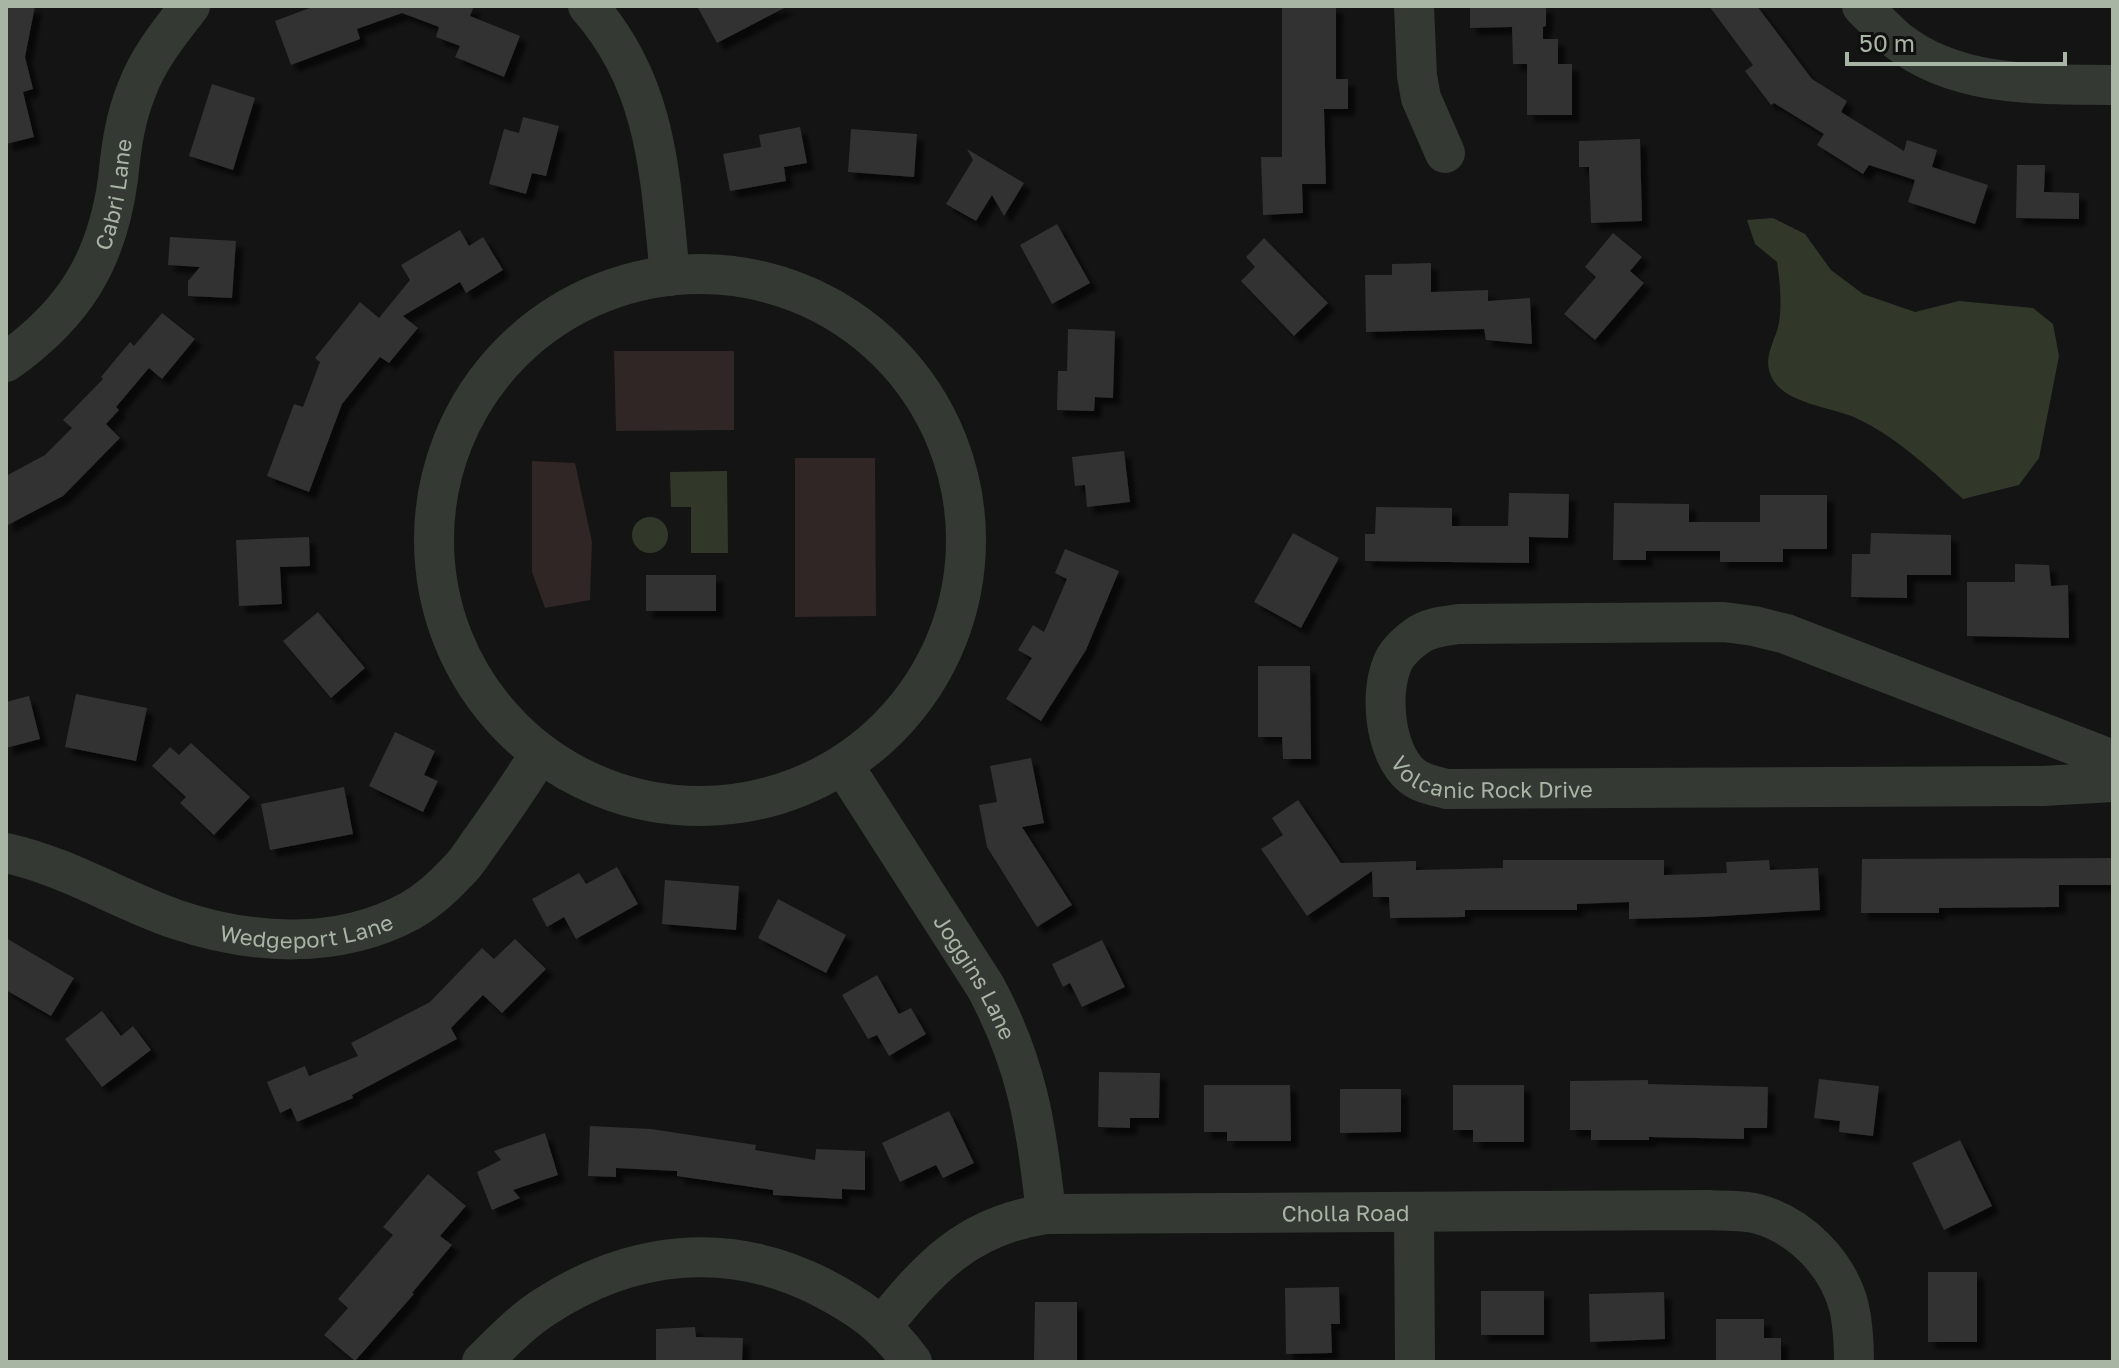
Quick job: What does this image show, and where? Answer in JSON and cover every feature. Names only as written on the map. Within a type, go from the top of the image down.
[{"type":"street","name":"Cabri Lane","points":[[6,362],[28,346],[63,312],[93,269],[109,228],[123,133],[136,90],[161,43],[190,6]]},
{"type":"street","points":[[588,6],[619,48],[635,77],[646,108],[660,173],[670,276]]},
{"type":"street","points":[[1414,6],[1421,98],[1445,153]]},
{"type":"street","points":[[1862,6],[1900,42],[1933,62],[1971,75],[2012,81],[2113,85]]},
{"type":"street","points":[[696,274],[745,278],[789,289],[831,308],[869,334],[902,365],[929,403],[949,444],[962,488],[967,533],[964,579],[954,623],[936,666],[911,704],[880,737],[843,765],[803,786],[733,804],[690,806],[647,800],[605,789],[569,772],[540,753],[507,724],[467,669],[450,633],[436,580],[433,554],[436,499],[450,447],[474,398],[507,356],[527,337],[572,307],[596,295],[670,276],[696,274]]},
{"type":"street","name":"Volcanic Rock Drive","points":[[2113,760],[1786,634],[1724,622],[1459,624],[1437,627],[1420,634],[1395,658],[1387,688],[1387,724],[1391,743],[1399,758],[1411,775],[1427,784],[1447,789],[2027,786],[2113,782]]},
{"type":"street","name":"Wedgeport Lane","points":[[6,853],[67,871],[134,903],[215,931],[310,940],[345,935],[376,926],[412,910],[460,870],[519,788],[540,753]]},
{"type":"street","name":"Joggins Lane","points":[[843,765],[985,986],[1004,1024],[1029,1096],[1046,1214]]},
{"type":"street","name":"Cholla Road","points":[[882,1326],[926,1274],[947,1256],[997,1227],[1022,1217],[1046,1214],[1709,1210],[1756,1214],[1775,1220],[1817,1250],[1831,1267],[1849,1308],[1854,1362]]},
{"type":"street","points":[[1414,1213],[1415,1362]]},
{"type":"street","points":[[482,1362],[526,1321],[573,1290],[613,1273],[665,1259],[720,1257],[774,1267],[833,1293],[882,1326],[912,1362]]},
{"type":"shaded area","points":[[1773,218],[1805,234],[1831,270],[1863,294],[1915,312],[1959,301],[2033,308],[2053,324],[2059,356],[2039,458],[2019,485],[1963,499],[1885,434],[1856,418],[1806,402],[1782,390],[1774,381],[1768,364],[1780,315],[1777,262],[1755,244],[1747,220]]},
{"type":"shaded area","points":[[614,351],[734,351],[734,430],[616,431]]},
{"type":"shaded area","points":[[795,458],[875,458],[876,616],[795,617]]},
{"type":"shaded area","points":[[532,461],[575,463],[592,542],[590,600],[545,608],[532,572]]},
{"type":"shaded area","points":[[727,471],[728,553],[691,553],[691,507],[671,507],[670,472]]},
{"type":"shaded area","points":[[650,517],[663,522],[668,535],[663,548],[650,553],[637,548],[632,535],[637,522]]},
{"type":"building","points":[[6,6],[35,6],[25,57],[33,89],[23,92],[34,137],[6,144]]},
{"type":"building","points":[[315,6],[474,6],[470,16],[520,36],[504,77],[455,57],[460,46],[436,37],[439,27],[402,13],[357,29],[360,39],[291,65],[275,21]]},
{"type":"building","points":[[697,6],[788,6],[717,43]]},
{"type":"building","points":[[1282,6],[1336,6],[1336,79],[1348,79],[1348,109],[1324,109],[1326,184],[1302,184],[1303,213],[1263,215],[1261,157],[1282,157]]},
{"type":"building","points":[[1470,6],[1546,6],[1543,39],[1558,39],[1558,64],[1572,64],[1572,115],[1527,115],[1527,64],[1513,64],[1512,27],[1470,28]]},
{"type":"building","points":[[1709,6],[1757,6],[1812,79],[1847,101],[1841,112],[1904,151],[1907,140],[1937,150],[1932,167],[1988,185],[1975,224],[1908,202],[1915,180],[1869,165],[1863,174],[1817,145],[1824,134],[1774,103],[1771,105],[1745,71],[1753,65]]},
{"type":"building","points":[[212,84],[255,98],[233,170],[189,156]]},
{"type":"building","points":[[523,117],[559,126],[546,176],[532,173],[526,194],[489,184],[504,129],[519,133]]},
{"type":"building","points":[[800,127],[807,163],[784,167],[786,181],[730,191],[723,154],[761,147],[759,135]]},
{"type":"building","points":[[851,129],[917,134],[914,177],[848,172]]},
{"type":"building","points":[[1640,139],[1642,221],[1591,223],[1589,167],[1579,167],[1579,141]]},
{"type":"building","points":[[967,149],[1024,183],[1004,216],[992,195],[976,221],[946,204],[973,160]]},
{"type":"building","points":[[2017,165],[2045,165],[2044,192],[2079,193],[2079,219],[2016,218]]},
{"type":"building","points":[[1057,224],[1090,283],[1052,304],[1020,245]]},
{"type":"building","points":[[460,230],[469,246],[483,237],[503,270],[466,293],[460,282],[403,316],[418,328],[389,363],[380,357],[342,404],[309,492],[267,476],[294,404],[303,407],[320,362],[315,358],[360,302],[379,318],[410,280],[401,265]]},
{"type":"building","points":[[1613,233],[1642,257],[1630,271],[1644,283],[1595,340],[1564,314],[1596,277],[1585,267]]},
{"type":"building","points":[[170,237],[236,241],[232,298],[188,296],[188,281],[200,267],[168,265]]},
{"type":"building","points":[[1264,238],[1328,303],[1294,336],[1241,281],[1255,267],[1246,257]]},
{"type":"building","points":[[1431,263],[1431,292],[1488,290],[1488,301],[1530,298],[1532,344],[1486,340],[1484,329],[1366,332],[1365,275],[1392,275],[1392,264]]},
{"type":"building","points":[[162,313],[195,339],[162,379],[149,368],[116,407],[119,410],[106,424],[120,438],[63,496],[6,526],[6,476],[45,455],[72,428],[63,420],[103,379],[101,377],[130,342],[134,346]]},
{"type":"building","points":[[1068,329],[1115,331],[1113,398],[1095,397],[1094,411],[1057,410],[1058,371],[1067,371]]},
{"type":"building","points":[[1124,451],[1130,502],[1087,507],[1085,485],[1075,486],[1072,457]]},
{"type":"building","points":[[1509,493],[1569,494],[1568,538],[1529,537],[1529,563],[1365,561],[1365,534],[1375,534],[1376,507],[1452,508],[1452,526],[1508,526]]},
{"type":"building","points":[[1760,495],[1827,495],[1827,549],[1783,549],[1783,562],[1720,562],[1720,551],[1646,551],[1646,560],[1613,560],[1614,503],[1689,504],[1689,522],[1760,522]]},
{"type":"building","points":[[1293,533],[1339,558],[1301,628],[1254,602]]},
{"type":"building","points":[[1871,533],[1951,535],[1951,575],[1907,575],[1907,598],[1851,597],[1852,554],[1870,554]]},
{"type":"building","points":[[309,537],[310,566],[280,567],[282,604],[239,606],[236,540]]},
{"type":"building","points":[[1065,549],[1119,571],[1086,650],[1041,721],[1006,699],[1032,658],[1018,650],[1033,625],[1044,632],[1067,579],[1055,573]]},
{"type":"building","points":[[2015,564],[2049,565],[2051,586],[2068,585],[2069,638],[1967,636],[1967,582],[2015,582]]},
{"type":"building","points":[[646,575],[716,575],[716,611],[646,611]]},
{"type":"building","points":[[318,612],[365,668],[331,698],[283,641]]},
{"type":"building","points":[[1258,666],[1310,666],[1311,759],[1283,759],[1282,737],[1258,737]]},
{"type":"building","points":[[76,694],[147,708],[136,761],[65,747]]},
{"type":"building","points":[[29,696],[40,739],[6,748],[6,702]]},
{"type":"building","points":[[395,732],[435,751],[424,775],[438,781],[423,812],[369,786]]},
{"type":"building","points":[[191,743],[250,797],[214,835],[180,803],[186,797],[152,766],[170,747],[179,755]]},
{"type":"building","points":[[1031,758],[1044,823],[1022,827],[1072,905],[1037,927],[987,847],[979,805],[997,802],[990,766]]},
{"type":"building","points":[[344,787],[353,834],[270,850],[261,804]]},
{"type":"building","points":[[1298,800],[1341,863],[1416,861],[1416,870],[1503,868],[1503,860],[1664,860],[1664,875],[1727,873],[1726,862],[1769,860],[1770,870],[1818,868],[1820,910],[1629,919],[1629,902],[1577,904],[1577,910],[1465,910],[1465,917],[1390,918],[1389,897],[1373,897],[1372,871],[1307,916],[1261,849],[1283,835],[1272,818]]},
{"type":"building","points":[[2113,858],[2113,885],[2059,885],[2059,907],[1939,908],[1939,913],[1861,913],[1862,859]]},
{"type":"building","points":[[617,867],[638,904],[576,939],[564,917],[547,927],[532,899],[579,873],[586,884]]},
{"type":"building","points":[[665,880],[739,886],[736,930],[662,924]]},
{"type":"building","points":[[778,899],[846,935],[826,973],[758,938]]},
{"type":"building","points":[[6,938],[74,978],[51,1016],[6,990]]},
{"type":"building","points":[[515,939],[546,969],[502,1013],[483,995],[451,1028],[457,1039],[352,1095],[353,1098],[297,1122],[291,1108],[280,1113],[267,1082],[305,1066],[309,1076],[358,1056],[351,1043],[430,1002],[482,948],[494,959]]},
{"type":"building","points":[[1102,940],[1125,987],[1082,1007],[1070,983],[1063,987],[1052,964]]},
{"type":"building","points":[[877,975],[899,1014],[911,1008],[926,1034],[889,1056],[877,1035],[868,1039],[842,995]]},
{"type":"building","points":[[102,1011],[121,1036],[133,1026],[151,1050],[102,1087],[65,1039]]},
{"type":"building","points":[[1099,1072],[1160,1073],[1159,1118],[1130,1118],[1130,1128],[1098,1127]]},
{"type":"building","points":[[1819,1079],[1879,1086],[1873,1136],[1839,1132],[1840,1121],[1814,1118]]},
{"type":"building","points":[[1648,1080],[1648,1084],[1768,1087],[1767,1128],[1744,1128],[1744,1139],[1649,1137],[1649,1140],[1591,1140],[1591,1130],[1570,1130],[1570,1081]]},
{"type":"building","points":[[1204,1085],[1290,1085],[1291,1141],[1227,1141],[1227,1132],[1204,1132]]},
{"type":"building","points":[[1453,1085],[1524,1085],[1524,1142],[1473,1142],[1473,1130],[1453,1130]]},
{"type":"building","points":[[1340,1089],[1401,1089],[1401,1132],[1340,1133]]},
{"type":"building","points":[[949,1111],[974,1163],[943,1178],[936,1165],[900,1182],[882,1143]]},
{"type":"building","points":[[590,1126],[651,1129],[756,1145],[755,1150],[815,1160],[816,1149],[865,1151],[865,1190],[842,1189],[842,1199],[773,1195],[773,1190],[677,1176],[677,1171],[616,1168],[616,1177],[588,1176]]},
{"type":"building","points":[[545,1133],[558,1175],[513,1190],[520,1198],[492,1210],[477,1172],[501,1160],[494,1151]]},
{"type":"building","points":[[1960,1140],[1992,1206],[1944,1230],[1912,1163]]},
{"type":"building","points":[[428,1174],[466,1206],[440,1236],[452,1245],[355,1361],[324,1335],[348,1308],[338,1299],[393,1235],[383,1227]]},
{"type":"building","points":[[1928,1272],[1977,1272],[1977,1342],[1928,1342]]},
{"type":"building","points":[[1339,1287],[1340,1324],[1331,1324],[1332,1353],[1286,1354],[1285,1288]]},
{"type":"building","points":[[1481,1291],[1544,1291],[1544,1335],[1481,1335]]},
{"type":"building","points":[[1664,1292],[1665,1339],[1590,1342],[1589,1294]]},
{"type":"building","points":[[1035,1302],[1077,1302],[1077,1362],[1034,1362]]},
{"type":"building","points":[[1716,1319],[1764,1319],[1764,1338],[1781,1338],[1781,1362],[1716,1362]]},
{"type":"building","points":[[695,1327],[696,1337],[743,1338],[742,1362],[656,1362],[656,1329]]}]
